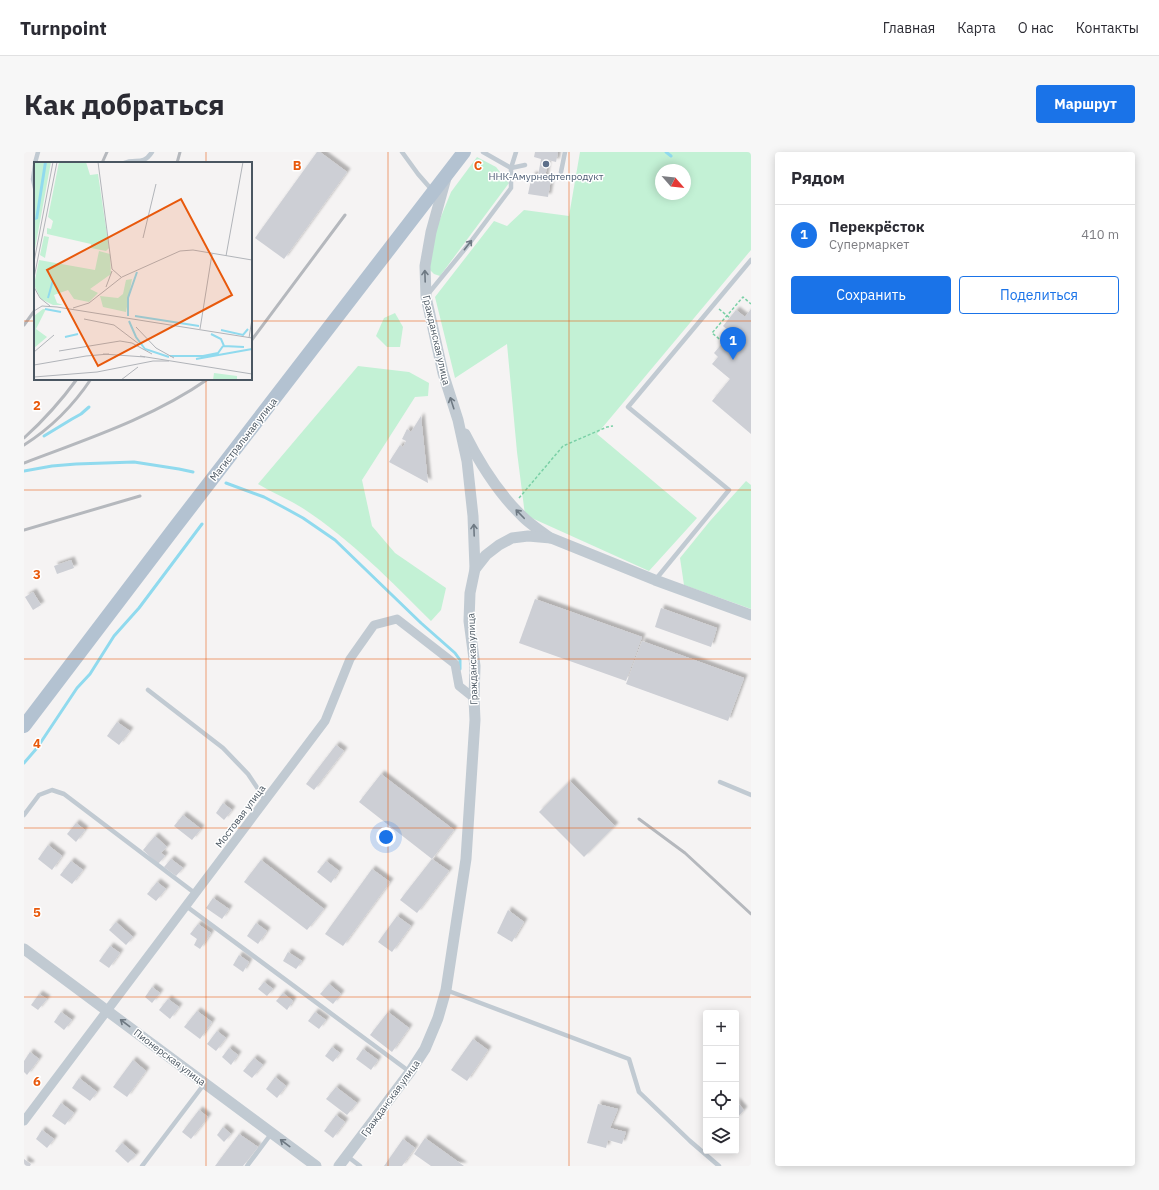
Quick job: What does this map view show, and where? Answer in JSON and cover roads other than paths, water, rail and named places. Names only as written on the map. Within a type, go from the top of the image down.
[{"type":"main road","name":"Магистральная улица","points":[[24,726],[464,152]]},
{"type":"street","name":"Гражданская улица","points":[[339,1166],[410,1072],[425,1049],[438,1018],[446,990],[466,859],[475,720],[474,666],[469,621],[470,593],[475,569],[473,516],[466,461],[458,420],[443,373],[426,297],[425,266],[431,232],[447,175]]},
{"type":"street","points":[[458,420],[479,462],[501,494],[523,518],[551,538],[655,580],[751,615]]},
{"type":"street","points":[[475,569],[486,555],[499,544],[512,538],[528,536],[551,538]]},
{"type":"street","name":"Мостовая улица","points":[[24,1121],[325,721],[350,659],[374,624],[397,619],[455,664],[458,686],[474,698]]},
{"type":"street","name":"Пионерская улица","points":[[24,949],[316,1166]]},
{"type":"lane","points":[[36,162],[38,152]]},
{"type":"lane","points":[[127,162],[139,162],[144,160],[152,152]]},
{"type":"lane","points":[[149,162],[152,152]]},
{"type":"lane","points":[[402,152],[418,174],[434,192]]},
{"type":"lane","points":[[483,152],[511,168],[525,166]]},
{"type":"lane","points":[[426,297],[469,244],[511,188],[511,168],[516,152]]},
{"type":"lane","points":[[560,172],[565,152]]},
{"type":"lane","points":[[34,172],[34,184]]},
{"type":"lane","points":[[655,580],[729,490],[628,407],[751,260]]},
{"type":"lane","points":[[148,690],[223,748],[248,774],[266,801]]},
{"type":"lane","points":[[720,782],[751,795]]},
{"type":"lane","points":[[24,815],[39,795],[52,790],[64,794],[196,894]]},
{"type":"lane","points":[[186,906],[410,1072]]},
{"type":"lane","points":[[446,990],[629,1059],[639,1092],[690,1141],[719,1166]]},
{"type":"lane","points":[[142,1166],[205,1083]]},
{"type":"lane","points":[[247,1166],[272,1133]]},
{"type":"lane","points":[[347,1156],[360,1166]]},
{"type":"waterway","points":[[666,152],[671,156]]},
{"type":"waterway","points":[[44,436],[81,414],[89,407]]},
{"type":"waterway","points":[[24,471],[52,466],[76,464],[134,462],[193,472]]},
{"type":"waterway","points":[[226,483],[264,497],[303,518],[335,540],[421,623],[455,653],[460,660],[460,669]]},
{"type":"waterway","points":[[24,763],[37,748],[77,688],[90,674],[114,636],[139,608],[202,524]]},
{"type":"railway","points":[[102,162],[107,152]]},
{"type":"railway","points":[[177,162],[180,152]]},
{"type":"railway","points":[[252,340],[345,215]]},
{"type":"railway","points":[[24,325],[34,311]]},
{"type":"railway","points":[[24,438],[52,410],[76,380]]},
{"type":"railway","points":[[24,445],[61,416],[90,380]]},
{"type":"railway","points":[[24,463],[119,427],[187,393],[206,380]]},
{"type":"railway","points":[[24,530],[140,496]]},
{"type":"railway","points":[[639,819],[685,853],[751,914]]},
{"type":"place","name":"ННК-Амурнефтепродукт","points":[[546,164]]},
{"type":"place","name":"Перекрёсток","points":[[733,360]]}]
